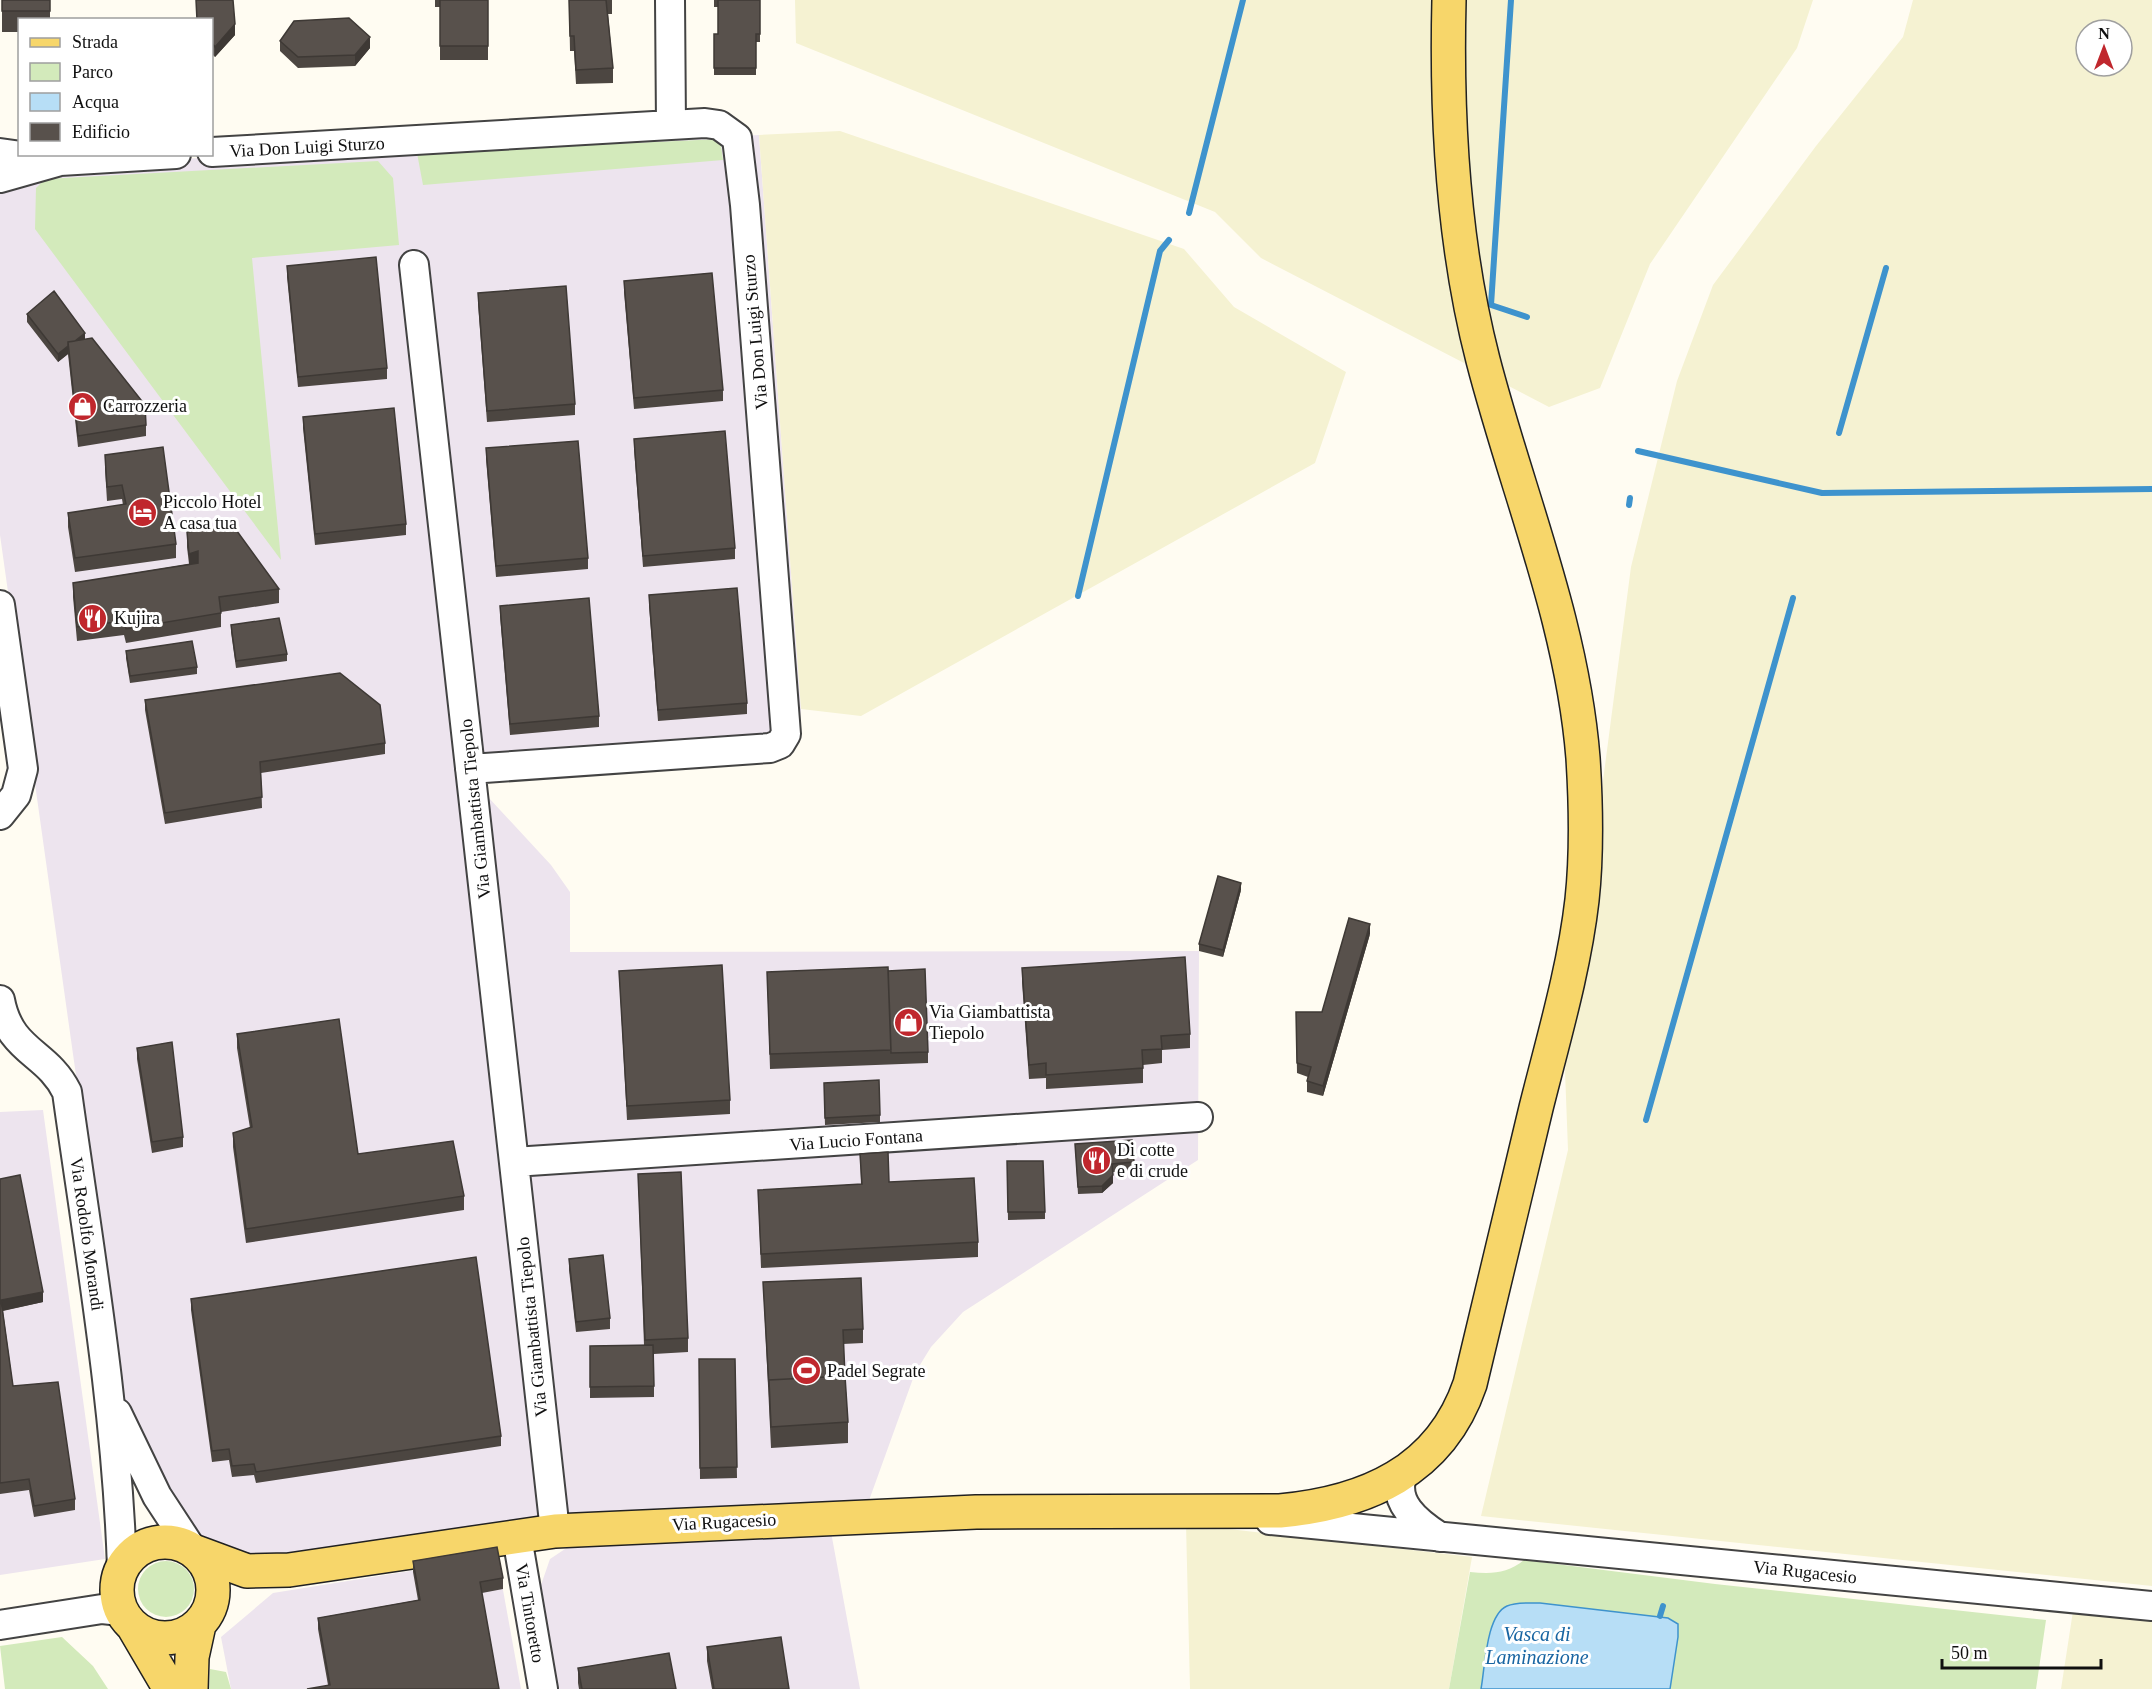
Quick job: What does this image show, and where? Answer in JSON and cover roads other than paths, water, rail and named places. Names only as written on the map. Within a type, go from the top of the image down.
[{"type":"main road","name":"Via Rugacesio","points":[[193,1551],[247,1571],[289,1570],[555,1531],[976,1512],[1248,1513],[1322,1507],[1402,1482],[1443,1435],[1456,1416],[1470,1384],[1565,990],[1581,901],[1584,793],[1577,709],[1558,615],[1482,358],[1466,268],[1455,177],[1448,85],[1449,0]]},
{"type":"main road","points":[[191,1689],[192,1657],[203,1619],[213,1600],[212,1579],[203,1560],[193,1551],[178,1544],[161,1542],[145,1546],[132,1556],[123,1597],[145,1634],[173,1638],[187,1634],[203,1619]]},
{"type":"main road","name":"Via Rugacesio","points":[[203,1619],[235,1594],[289,1570]]},
{"type":"main road","name":"Via Rodolfo Morandi","points":[[123,1597],[170,1689]]},
{"type":"street","points":[[670,0],[671,125]]},
{"type":"street","name":"Via Don Luigi Sturzo","points":[[213,152],[705,123],[719,125],[731,132],[740,146],[787,728],[784,740],[770,748],[470,769]]},
{"type":"street","points":[[0,153],[18,155]]},
{"type":"street","points":[[22,156],[60,161],[143,156]]},
{"type":"street","points":[[0,178],[60,161]]},
{"type":"street","name":"Via Giambattista Tiepolo","points":[[414,265],[555,1531]]},
{"type":"street","points":[[0,605],[22,768],[16,795],[0,815]]},
{"type":"street","name":"Via Rodolfo Morandi","points":[[0,1000],[7,1022],[19,1043],[51,1068],[67,1092],[106,1377],[118,1491],[123,1597]]},
{"type":"street","name":"Via Lucio Fontana","points":[[514,1162],[1198,1117]]},
{"type":"street","name":"Via Rodolfo Morandi","points":[[106,1377],[118,1414],[133,1447],[173,1523],[193,1551]]},
{"type":"street","points":[[1402,1482],[1408,1512],[1449,1538]]},
{"type":"street","name":"Via Rugacesio","points":[[1163,1511],[2152,1606]]},
{"type":"street","name":"Via Tintoretto","points":[[518,1537],[543,1689]]},
{"type":"street","points":[[0,1607],[98,1593],[123,1597]]},
{"type":"street","points":[[0,1625],[102,1609],[123,1597]]},
{"type":"water","name":"Vasca di Laminazione","points":[[1540,1603],[1668,1618],[1678,1624],[1670,1689],[1481,1689],[1491,1631],[1500,1611],[1515,1604]]},
{"type":"waterway","points":[[1189,213],[1243,0]]},
{"type":"waterway","points":[[1511,0],[1491,305],[1527,317]]},
{"type":"waterway","points":[[1078,596],[1160,251],[1169,240]]},
{"type":"waterway","points":[[1839,433],[1886,268]]},
{"type":"waterway","points":[[1638,451],[1822,493],[2152,489]]},
{"type":"waterway","points":[[1629,505],[1630,498]]},
{"type":"waterway","points":[[1646,1120],[1793,598]]},
{"type":"waterway","points":[[1660,1616],[1663,1606]]},
{"type":"place","name":"Carrozzeria","points":[[82,406]]},
{"type":"place","name":"Piccolo Hotel A casa tua","points":[[142,512]]},
{"type":"place","name":"Kujira","points":[[93,618]]},
{"type":"place","name":"Via Giambattista Tiepolo","points":[[908,1022]]},
{"type":"place","name":"Di cotte e di crude","points":[[1096,1160]]},
{"type":"place","name":"Padel Segrate","points":[[806,1371]]}]
